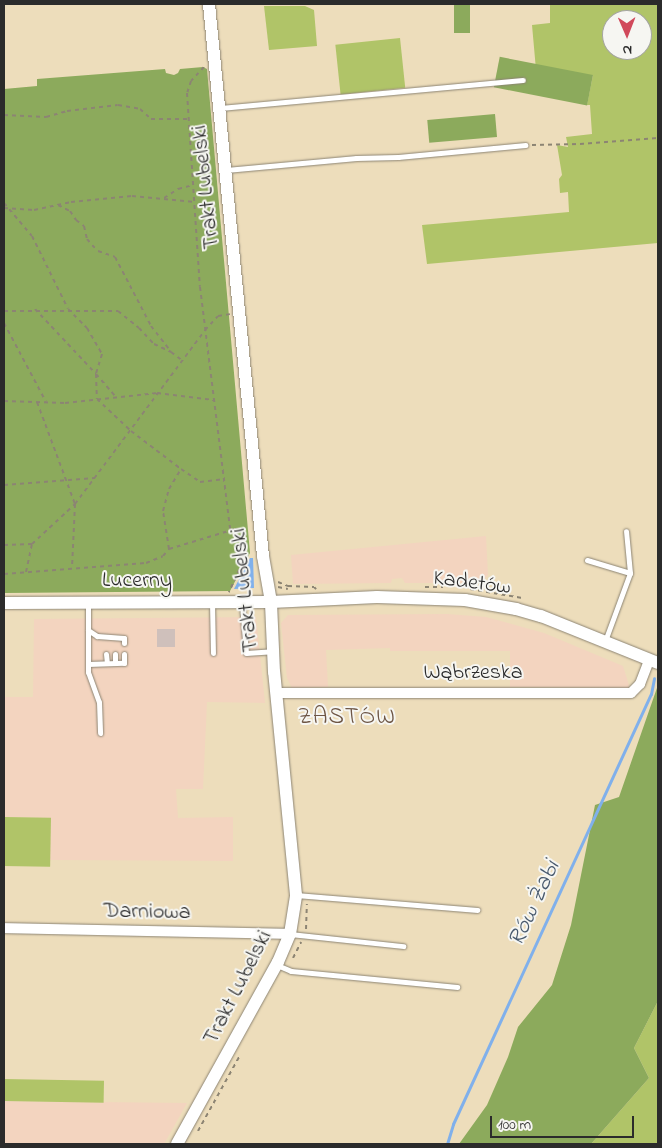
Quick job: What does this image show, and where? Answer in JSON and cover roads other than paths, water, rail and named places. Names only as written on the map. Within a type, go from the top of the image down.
[{"type":"street","name":"Trakt Lubelski","points":[[178,1144],[282,967],[301,895],[276,693],[271,602],[209,4]]},
{"type":"street","name":"Kadetów","points":[[271,602],[377,597],[465,600],[516,608],[654,661]]},
{"type":"street","name":"Lucerny","points":[[4,603],[271,602]]},
{"type":"street","name":"Wąbrzeska","points":[[276,693],[631,693],[640,684],[654,661]]},
{"type":"street","name":"Darniowa","points":[[4,928],[290,934]]},
{"type":"lane","points":[[219,108],[524,80]]},
{"type":"lane","points":[[225,170],[369,156],[398,158],[525,145]]},
{"type":"lane","points":[[604,641],[630,573],[626,531]]},
{"type":"lane","points":[[587,560],[630,573]]},
{"type":"lane","points":[[212,601],[213,653]]},
{"type":"lane","points":[[242,601],[246,653],[273,651]]},
{"type":"lane","points":[[88,602],[88,672],[100,702],[100,733]]},
{"type":"lane","points":[[88,630],[106,640],[124,638],[124,643]]},
{"type":"lane","points":[[106,654],[106,663]]},
{"type":"lane","points":[[115,654],[115,663]]},
{"type":"lane","points":[[88,664],[124,663],[124,654]]},
{"type":"lane","points":[[301,895],[477,910]]},
{"type":"lane","points":[[290,934],[403,946]]},
{"type":"lane","points":[[282,967],[457,987]]},
{"type":"water","points":[[250,558],[253,558],[254,588],[234,589]]},
{"type":"waterway","name":"Rów Żabi","points":[[447,1144],[453,1124],[651,694],[654,678]]},
{"type":"district","name":"ZASTÓW","points":[[347,718]]}]
